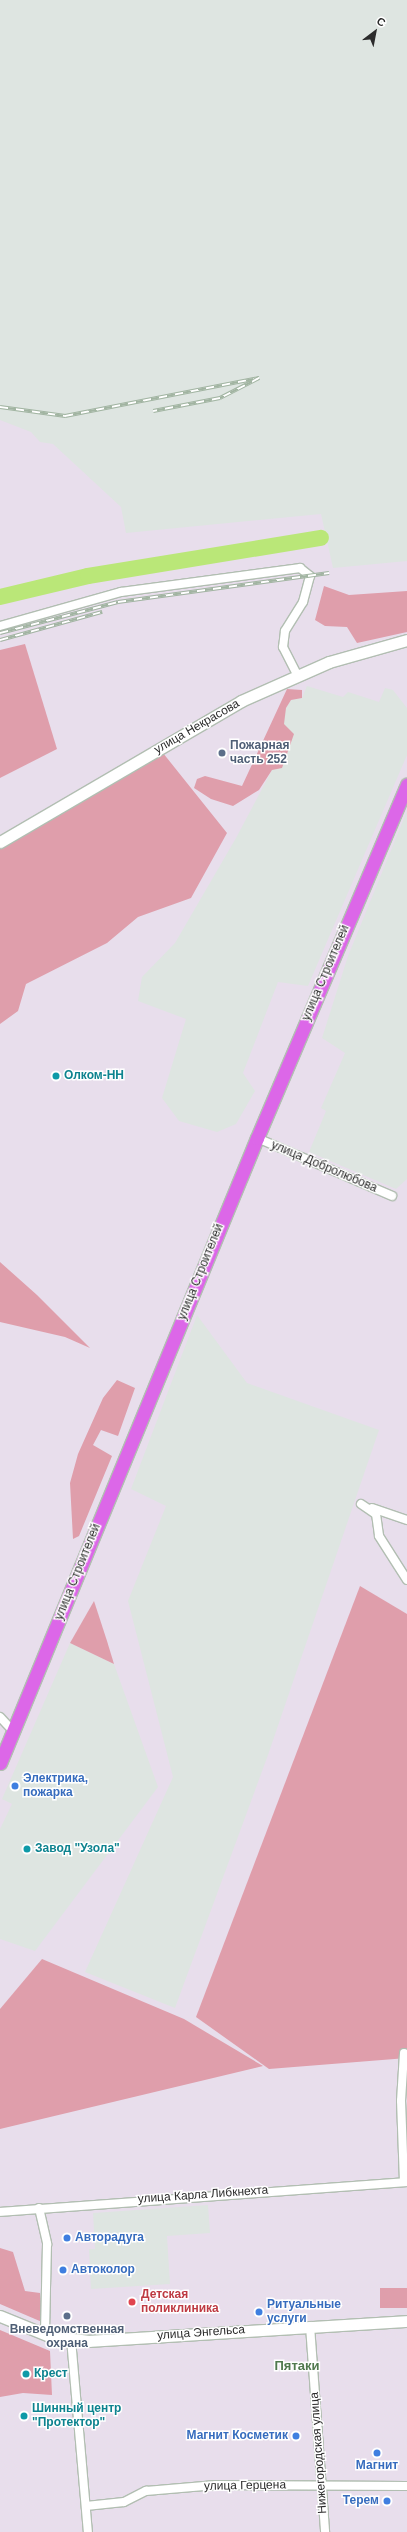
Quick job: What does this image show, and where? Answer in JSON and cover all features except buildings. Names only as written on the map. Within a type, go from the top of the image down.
[{"type":"main road","name":"улица Строителей","points":[[0,1762],[257,1138],[407,784]]},
{"type":"street","points":[[0,626],[121,592],[300,568],[310,576],[304,602],[285,631],[283,647],[298,677]]},
{"type":"street","name":"улица Некрасова","points":[[0,842],[241,701],[329,662],[407,640]]},
{"type":"street","name":"улица Добролюбова","points":[[257,1138],[392,1196]]},
{"type":"street","points":[[407,1520],[360,1504],[376,1514],[378,1536],[407,1580]]},
{"type":"street","points":[[0,1717],[13,1731]]},
{"type":"street","points":[[404,2053],[405,2182]]},
{"type":"street","name":"улица Карла Либкнехта","points":[[0,2212],[405,2182]]},
{"type":"street","points":[[39,2208],[46,2244],[45,2334]]},
{"type":"street","name":"улица Энгельса","points":[[0,2316],[45,2334],[71,2339],[407,2321]]},
{"type":"street","name":"Нижегородская улица","points":[[310,2326],[324,2532]]},
{"type":"street","points":[[71,2339],[88,2532]]},
{"type":"street","name":"улица Герцена","points":[[86,2506],[124,2502],[146,2491],[216,2485],[407,2486]]},
{"type":"shaded area","points":[[0,0],[407,0],[407,561],[333,568],[321,514],[126,533],[121,507],[53,444],[40,442],[31,432],[0,420]]},
{"type":"shaded area","points":[[324,586],[349,595],[407,591],[407,632],[357,643],[347,627],[325,626],[315,620]]},
{"type":"shaded area","points":[[25,644],[57,749],[0,778],[0,650]]},
{"type":"shaded area","points":[[307,686],[343,697],[348,692],[379,702],[385,688],[393,690],[407,708],[407,755],[308,986],[278,982],[243,1073],[255,1091],[236,1124],[217,1132],[179,1121],[162,1098],[186,1019],[138,1001],[142,977],[175,943],[236,838],[272,770],[286,708],[291,700],[302,698]]},
{"type":"shaded area","points":[[287,689],[302,690],[302,698],[291,700],[286,708],[284,724],[294,734],[282,768],[272,770],[259,790],[233,806],[211,799],[194,788],[197,779],[205,776],[242,786]]},
{"type":"shaded area","points":[[163,753],[227,833],[191,898],[138,917],[107,943],[26,984],[18,1011],[0,1024],[0,848]]},
{"type":"shaded area","points":[[407,811],[407,1179],[396,1189],[309,1152],[326,1111],[321,1108],[345,1053],[322,1038],[348,956]]},
{"type":"shaded area","points":[[0,1262],[37,1295],[90,1348],[65,1337],[0,1322]]},
{"type":"shaded area","points":[[197,1315],[247,1383],[379,1430],[268,1755],[175,2008],[85,1972],[173,1777],[128,1601],[166,1506],[131,1489]]},
{"type":"shaded area","points":[[117,1380],[135,1388],[118,1436],[101,1430],[93,1445],[112,1456],[79,1536],[73,1539],[70,1483],[78,1454],[103,1398]]},
{"type":"shaded area","points":[[360,1586],[407,1614],[407,2058],[269,2069],[196,2017]]},
{"type":"shaded area","points":[[94,1601],[107,1641],[114,1664],[70,1643]]},
{"type":"shaded area","name":"Завод \"Узола\"","points":[[70,1643],[114,1664],[158,1787],[35,1951],[0,1939],[0,1829],[12,1804],[2,1799]]},
{"type":"shaded area","points":[[42,1959],[184,2019],[263,2066],[0,2129],[0,2009]]},
{"type":"shaded area","points":[[208,2205],[210,2233],[167,2236],[170,2284],[91,2289],[89,2249],[95,2249],[93,2213]]},
{"type":"shaded area","points":[[0,2248],[13,2252],[25,2291],[40,2293],[42,2322],[0,2304]]},
{"type":"shaded area","points":[[380,2288],[407,2288],[407,2308],[380,2308]]},
{"type":"shaded area","points":[[0,2330],[50,2351],[52,2395],[23,2393],[0,2397]]},
{"type":"waterway","points":[[0,597],[88,576],[321,538]]},
{"type":"railway","points":[[0,407],[65,416],[259,378],[220,398],[153,411]]},
{"type":"railway","points":[[0,633],[118,602],[329,573]]},
{"type":"railway","points":[[0,640],[102,612]]},
{"type":"place","name":"Пожарная часть 252","points":[[222,753]]},
{"type":"place","name":"Олком-НН","points":[[56,1076]]},
{"type":"place","name":"Электрика, пожарка","points":[[15,1786]]},
{"type":"place","name":"Завод \"Узола\"","points":[[27,1849]]},
{"type":"place","name":"Авторадуга","points":[[67,2238]]},
{"type":"place","name":"Автоколор","points":[[63,2270]]},
{"type":"place","name":"Детская поликлиника","points":[[132,2302]]},
{"type":"place","name":"Ритуальные услуги","points":[[259,2312]]},
{"type":"place","name":"Вневедомственная охрана","points":[[67,2316]]},
{"type":"place","name":"Крест","points":[[26,2374]]},
{"type":"place","name":"Шинный центр \"Протектор\"","points":[[24,2416]]},
{"type":"place","name":"Магнит Косметик","points":[[296,2436]]},
{"type":"place","name":"Магнит","points":[[377,2453]]},
{"type":"place","name":"Терем","points":[[387,2501]]},
{"type":"district","name":"Пятаки","points":[[297,2366]]}]
